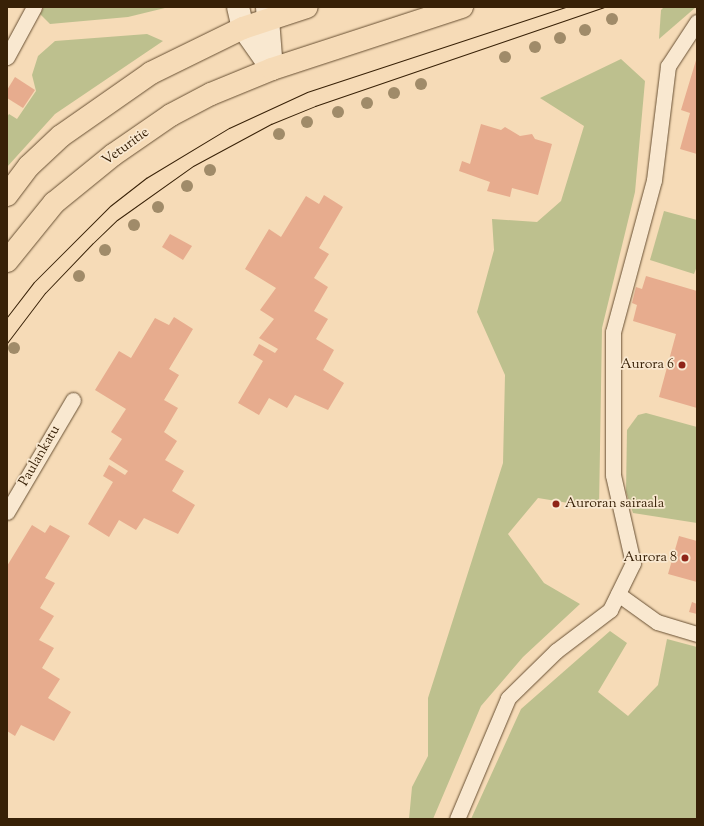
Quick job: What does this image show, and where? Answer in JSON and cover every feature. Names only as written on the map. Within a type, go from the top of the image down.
[{"type":"main road","points":[[238,7],[243,28],[272,69]]},
{"type":"main road","points":[[7,195],[45,151],[104,104],[176,59],[243,28],[269,13],[307,7]]},
{"type":"main road","name":"Veturitie","points":[[7,261],[54,203],[113,154],[171,115],[272,69],[462,7]]},
{"type":"main road","points":[[269,13],[272,69]]},
{"type":"lane","points":[[7,57],[12,37],[34,7]]},
{"type":"lane","points":[[457,819],[508,698],[556,651],[610,610],[633,563],[613,475],[613,332],[654,180],[668,66],[697,22]]},
{"type":"lane","name":"Paulankatu","points":[[7,512],[73,400]]},
{"type":"lane","points":[[618,594],[657,622],[697,634]]},
{"type":"green space","points":[[44,7],[169,7],[128,17],[50,24],[40,14]]},
{"type":"green space","points":[[664,7],[696,7],[659,39],[661,10]]},
{"type":"green space","points":[[147,34],[163,41],[55,114],[7,167],[7,117],[9,114],[17,119],[36,91],[32,75],[38,56],[55,41]]},
{"type":"green space","points":[[621,59],[645,81],[635,192],[602,328],[599,508],[538,498],[508,534],[544,583],[580,604],[523,657],[481,706],[433,819],[409,819],[412,787],[428,756],[428,698],[503,463],[505,375],[477,312],[494,250],[492,219],[537,222],[561,201],[584,126],[540,98]]},
{"type":"green space","points":[[664,211],[697,220],[697,266],[694,274],[650,260]]},
{"type":"green space","points":[[646,413],[697,427],[697,523],[633,513],[626,492],[627,430],[638,415]]},
{"type":"green space","points":[[610,631],[627,643],[598,692],[628,716],[658,685],[667,639],[697,647],[697,819],[471,819],[521,709]]},
{"type":"building","points":[[697,57],[697,154],[680,149],[690,113],[681,110]]},
{"type":"building","points":[[15,77],[35,90],[23,108],[7,98],[7,90]]},
{"type":"building","points":[[481,124],[501,130],[505,127],[520,136],[532,134],[535,139],[552,144],[538,195],[512,188],[510,197],[487,191],[490,182],[459,171],[462,161],[470,164]]},
{"type":"building","points":[[324,195],[343,207],[319,248],[329,254],[314,278],[328,287],[314,311],[328,319],[316,339],[334,350],[323,370],[344,383],[328,410],[295,395],[287,408],[269,398],[259,415],[238,403],[263,361],[253,355],[259,344],[275,353],[278,349],[259,338],[274,319],[260,310],[276,288],[245,269],[269,229],[281,237],[306,196],[319,204]]},
{"type":"building","points":[[170,234],[192,246],[183,260],[162,247]]},
{"type":"building","name":"Aurora 6","points":[[646,276],[697,291],[697,408],[659,397],[676,334],[633,321],[637,305],[632,303],[636,287],[642,289]]},
{"type":"building","points":[[174,317],[193,329],[169,369],[179,375],[164,400],[178,408],[164,432],[177,441],[165,460],[184,471],[172,491],[195,505],[178,534],[144,518],[136,530],[119,520],[109,537],[88,524],[113,482],[103,476],[109,465],[125,475],[128,471],[109,459],[122,439],[111,432],[126,409],[95,390],[119,351],[131,358],[155,318],[169,325]]},
{"type":"building","points":[[32,525],[45,533],[50,525],[70,536],[45,578],[55,583],[40,608],[54,616],[39,640],[54,648],[42,668],[60,679],[48,698],[71,712],[54,741],[21,725],[15,736],[7,731],[7,566]]},
{"type":"building","name":"Aurora 8","points":[[679,536],[697,541],[697,582],[668,574]]},
{"type":"building","name":"Aurora 8","points":[[692,602],[697,604],[697,614],[689,612]]},
{"type":"tram line","points":[[7,317],[34,282],[110,206],[146,178],[229,128],[307,92],[565,7]]},
{"type":"tram line","points":[[7,343],[45,293],[117,220],[193,166],[271,124],[315,106],[604,7]]},
{"type":"place","name":"Aurora 6","points":[[682,365]]},
{"type":"place","name":"Auroran sairaala","points":[[556,504]]},
{"type":"place","name":"Aurora 8","points":[[685,558]]}]
